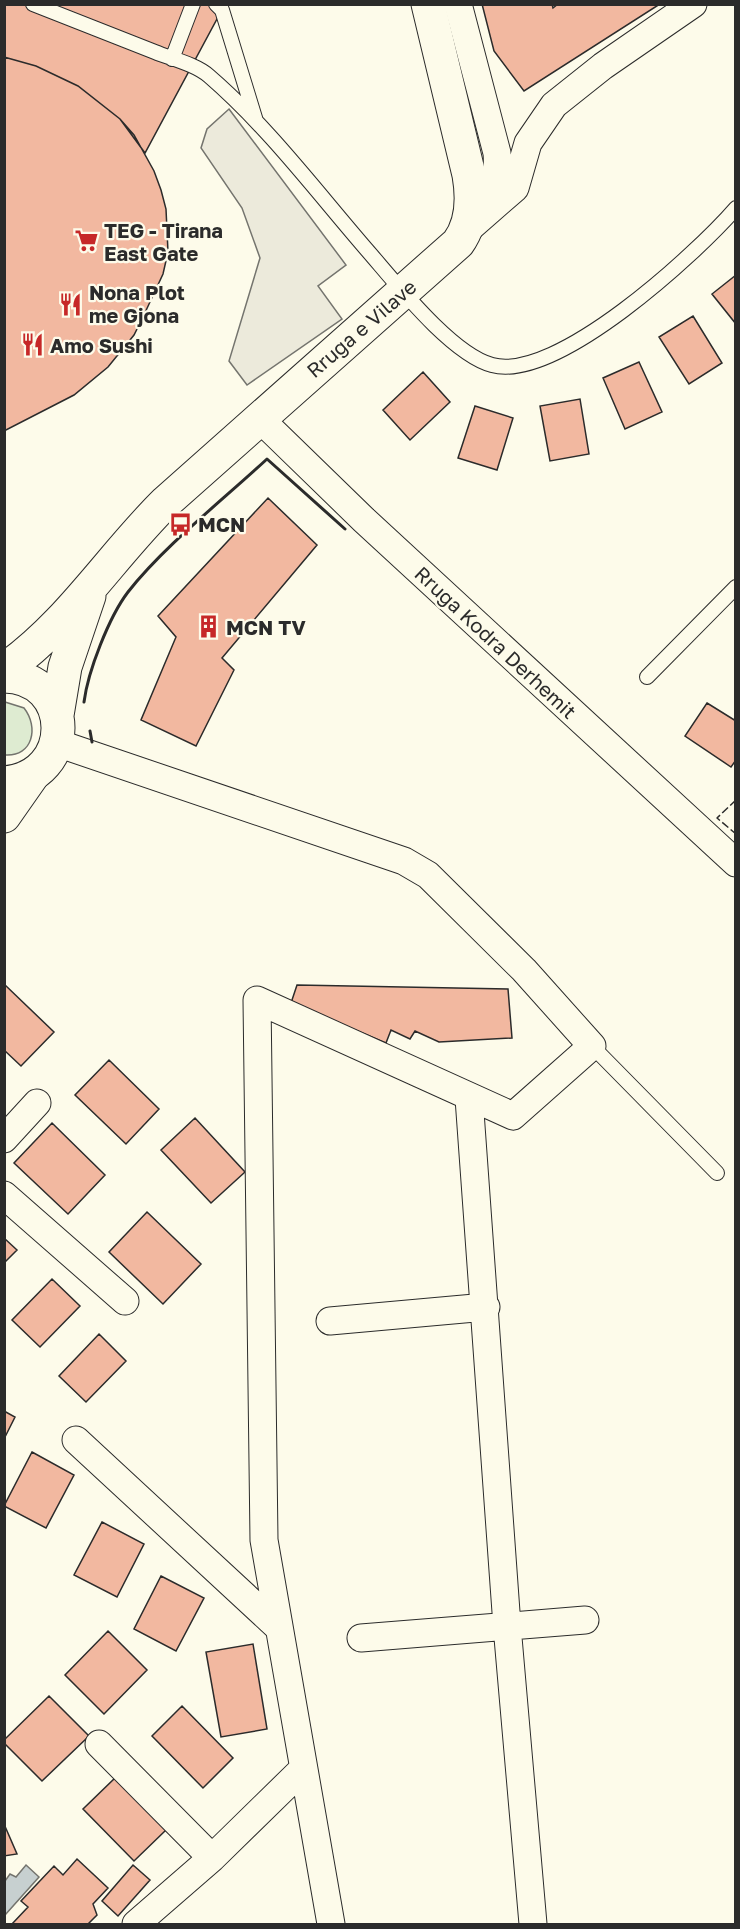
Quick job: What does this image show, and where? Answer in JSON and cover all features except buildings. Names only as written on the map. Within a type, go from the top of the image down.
[{"type":"main road","points":[[428,4],[472,190],[468,229]]},
{"type":"main road","name":"Rruga e Vilave","points":[[4,670],[35,645],[92,588],[150,518],[259,418],[458,243],[468,229]]},
{"type":"main road","name":"Rruga e Vilave","points":[[57,729],[65,667],[92,588]]},
{"type":"main road","points":[[4,676],[33,684],[44,692],[57,729],[52,756],[18,780],[4,816]]},
{"type":"street","points":[[458,4],[498,165],[495,186],[468,229]]},
{"type":"street","points":[[468,229],[515,188],[528,143],[554,105],[603,66],[693,4]]},
{"type":"street","name":"Rruga Kodra Derhemit","points":[[259,418],[364,520],[735,863]]},
{"type":"street","points":[[57,729],[404,861],[428,875],[524,970],[592,1046],[513,1116],[257,1000],[264,1540],[331,1924]]},
{"type":"street","points":[[470,1098],[507,1626],[533,1924]]},
{"type":"street","points":[[4,1139],[37,1103]]},
{"type":"street","points":[[4,1195],[125,1301]]},
{"type":"street","points":[[330,1321],[486,1307]]},
{"type":"street","points":[[76,1440],[278,1627]]},
{"type":"street","points":[[361,1638],[585,1620]]},
{"type":"street","points":[[99,1743],[212,1858]]},
{"type":"street","points":[[136,1924],[212,1858],[303,1769]]},
{"type":"lane","points":[[33,4],[207,74],[256,121],[403,291],[467,353],[493,366],[518,366],[541,361],[609,321],[713,234],[735,208]]},
{"type":"lane","points":[[172,59],[193,4]]},
{"type":"lane","points":[[216,4],[222,10],[256,121]]},
{"type":"lane","points":[[647,677],[735,587]]},
{"type":"lane","points":[[592,1046],[717,1173]]},
{"type":"green space","points":[[5,702],[24,708],[29,716],[32,732],[31,739],[22,751],[5,755]]},
{"type":"shaded area","points":[[229,109],[346,265],[318,286],[342,319],[247,385],[229,361],[260,258],[242,208],[201,148],[207,129]]},
{"type":"shaded area","points":[[26,1865],[39,1877],[5,1915],[5,1881],[10,1874],[16,1877]]},
{"type":"fence","points":[[736,800],[717,818],[736,834]]},
{"type":"wall","points":[[84,702],[100,645],[128,592],[159,557],[267,459],[345,529]]},
{"type":"wall","points":[[90,731],[92,742]]},
{"type":"place","name":"TEG - Tirana East Gate","points":[[86,241]]},
{"type":"place","name":"Nona Plot me Gjona","points":[[71,304]]},
{"type":"place","name":"Amo Sushi","points":[[32,345]]},
{"type":"place","name":"MCN","points":[[180,524]]},
{"type":"place","name":"MCN TV","points":[[208,627]]}]
